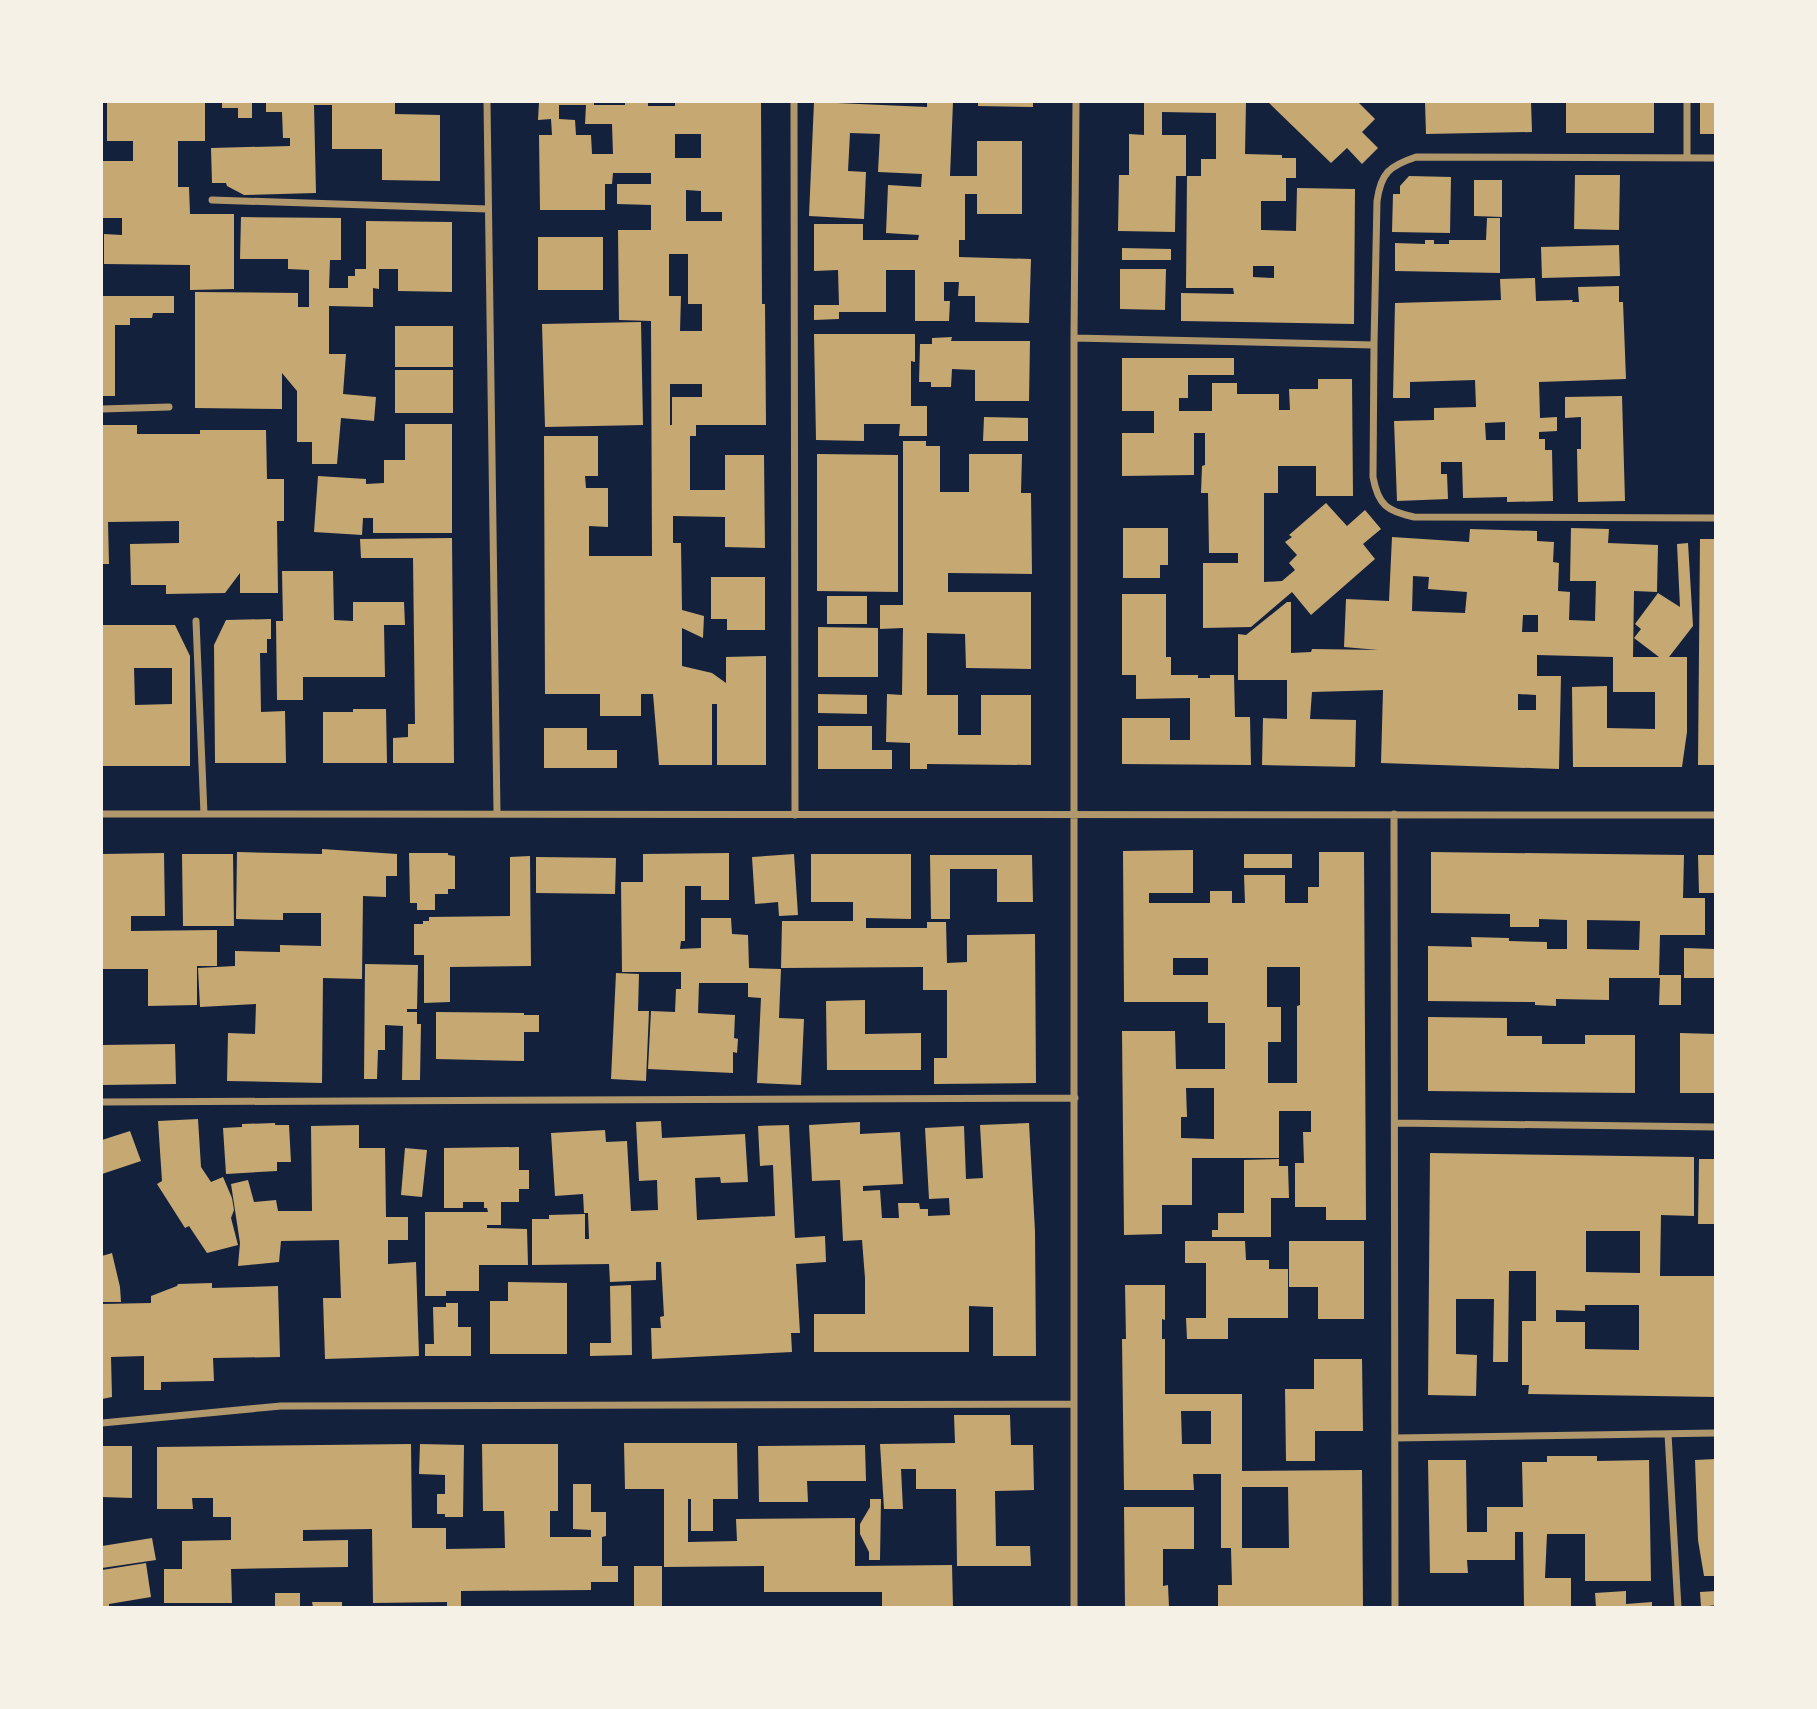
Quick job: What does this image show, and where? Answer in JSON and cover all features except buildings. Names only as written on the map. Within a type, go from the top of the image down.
[{"type":"street","points":[[487,102],[496,813]]},
{"type":"street","points":[[794,102],[795,814]]},
{"type":"street","points":[[1074,1608],[1076,102]]},
{"type":"street","points":[[1687,102],[1687,158]]},
{"type":"street","points":[[1716,158],[1416,157],[1399,162],[1386,172],[1377,201],[1373,477],[1376,492],[1383,505],[1397,513],[1414,517],[1716,518]]},
{"type":"street","points":[[212,200],[488,209]]},
{"type":"street","points":[[1074,338],[1374,345]]},
{"type":"street","points":[[102,409],[169,407]]},
{"type":"street","points":[[196,621],[204,814]]},
{"type":"street","points":[[102,814],[1716,814]]},
{"type":"street","points":[[1394,814],[1395,1608]]},
{"type":"street","points":[[102,1102],[1074,1098]]},
{"type":"street","points":[[1395,1123],[1716,1127]]},
{"type":"street","points":[[102,1423],[281,1405],[1074,1404]]},
{"type":"street","points":[[1395,1437],[1716,1433]]},
{"type":"street","points":[[1668,1434],[1678,1608]]}]
